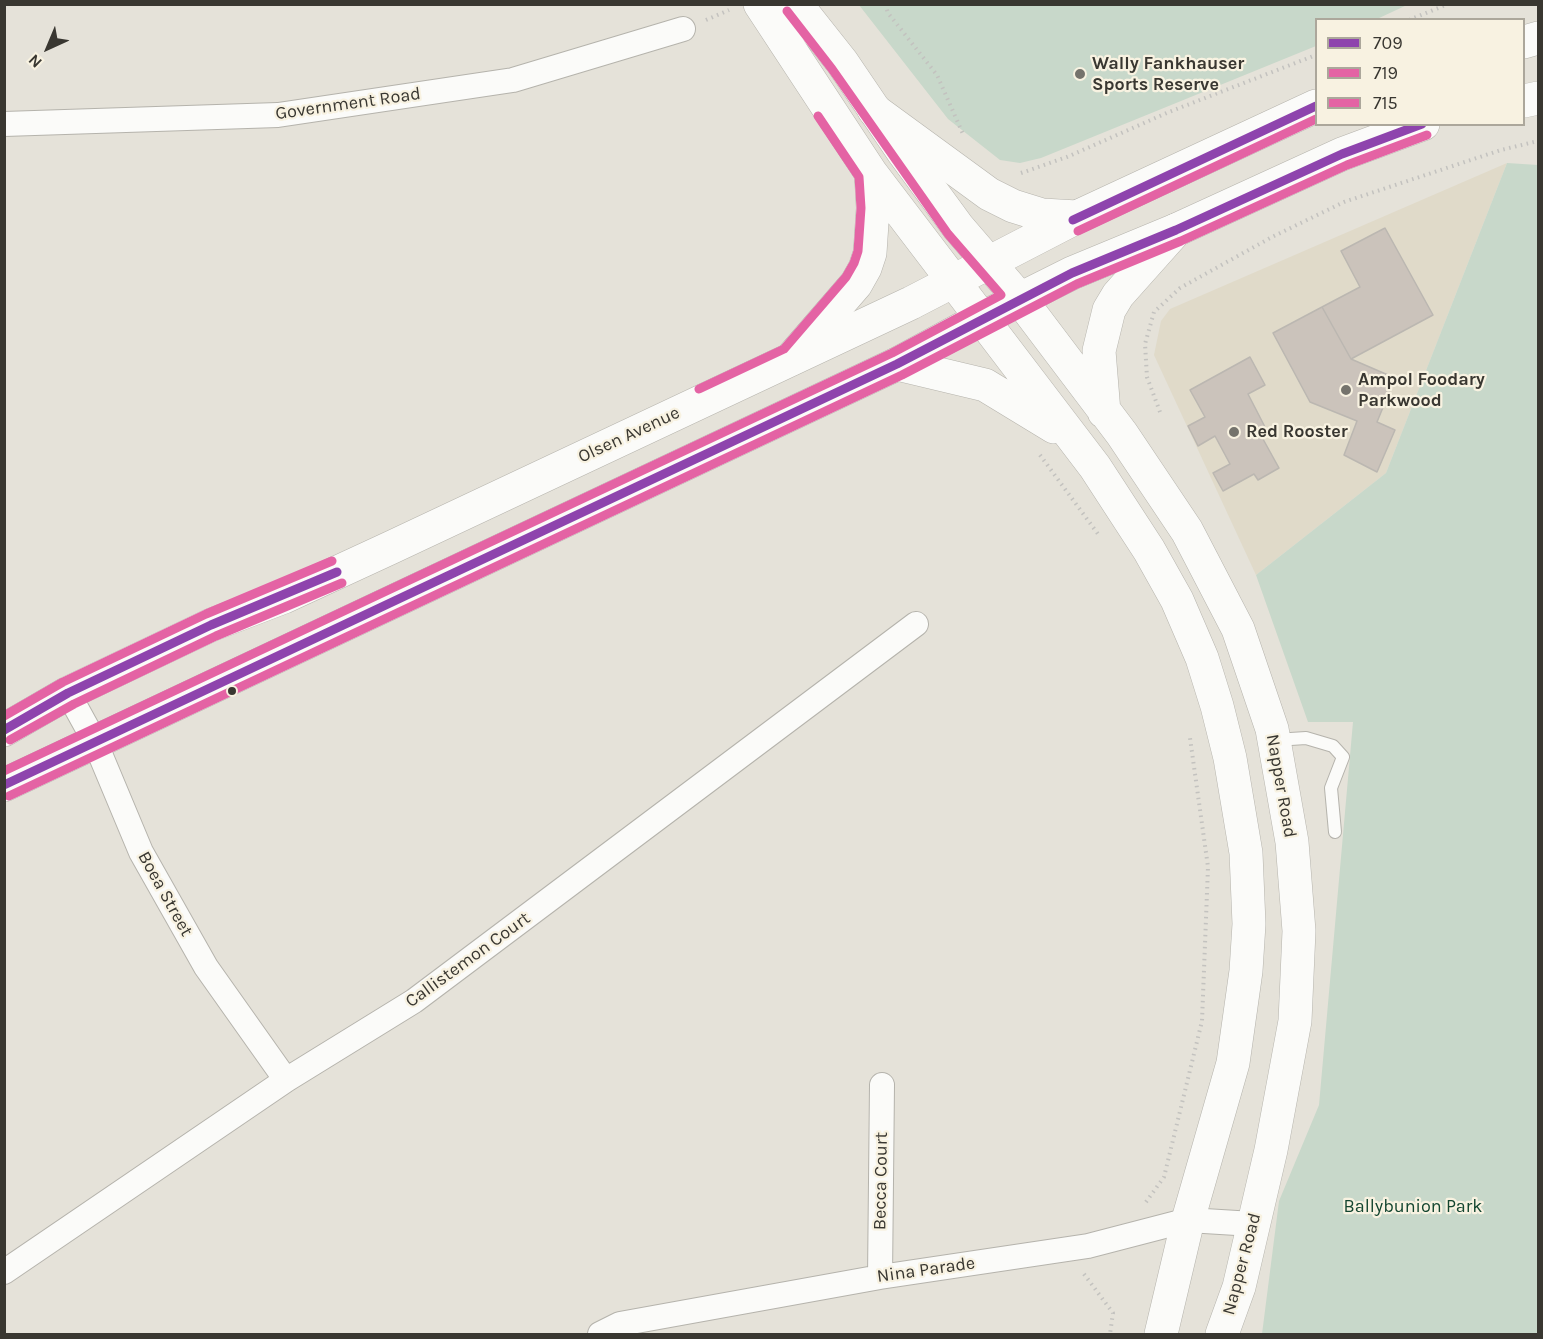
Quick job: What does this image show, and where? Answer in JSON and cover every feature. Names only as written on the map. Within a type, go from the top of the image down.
[{"type":"main road","points":[[760,4],[871,173],[1078,442],[1149,550],[1177,600],[1202,658],[1217,706],[1240,807],[1249,924],[1246,971],[1233,1063],[1188,1220],[1161,1335]]},
{"type":"main road","name":"Napper Road","points":[[796,4],[842,62],[958,226],[1020,299],[1104,411],[1187,531],[1238,629],[1274,741],[1292,842],[1299,931],[1295,1021],[1239,1287],[1222,1335]]},
{"type":"main road","name":"Olsen Avenue","points":[[4,730],[68,693],[211,625],[327,577],[791,359],[1077,217],[1315,107]]},
{"type":"main road","points":[[874,110],[990,194],[1013,206],[1041,215],[1077,217]]},
{"type":"main road","points":[[4,785],[897,364],[1072,273],[1176,230],[1342,154],[1418,126]]},
{"type":"main road","points":[[791,359],[856,284],[865,268],[870,253],[873,208],[871,173]]},
{"type":"main road","points":[[1104,411],[1099,351],[1109,310],[1118,295],[1176,230]]},
{"type":"main road","points":[[897,364],[986,384],[1078,442]]},
{"type":"street","name":"Government Road","points":[[4,124],[278,115],[513,80],[683,29]]},
{"type":"street","name":"Callistemon Court","points":[[4,1272],[286,1080],[414,1001],[916,624]]},
{"type":"street","name":"Boea Street","points":[[68,693],[95,742],[141,852],[206,968],[286,1080]]},
{"type":"street","name":"Becca Court","points":[[880,1276],[882,1085]]},
{"type":"street","name":"Nina Parade","points":[[600,1335],[620,1324],[880,1276],[1088,1246],[1188,1220],[1253,1224]]},
{"type":"lane","points":[[1274,741],[1306,738],[1334,746],[1343,757],[1331,789],[1335,832]]},
{"type":"path","points":[[885,4],[888,13],[937,75],[967,142]]},
{"type":"path","points":[[1414,18],[1448,4]]},
{"type":"path","points":[[1013,175],[1043,167],[1168,112],[1315,56]]},
{"type":"path","points":[[1160,412],[1147,377],[1145,344],[1154,312],[1180,288],[1272,237],[1344,202],[1501,150],[1539,141]]},
{"type":"path","points":[[1037,452],[1101,538]]},
{"type":"path","points":[[1141,1208],[1164,1177],[1202,1021],[1208,867],[1189,733]]},
{"type":"path","points":[[1088,1246],[1083,1276],[1113,1313],[1110,1335]]},
{"type":"shaded area","points":[[1507,163],[1386,473],[1256,575],[1154,355],[1161,321],[1170,309]]},
{"type":"green space","name":"Wally Fankhauser Sports Reserve","points":[[859,5],[1407,5],[1379,18],[1315,18],[1315,46],[1041,158],[1020,163],[1000,160],[948,119]]},
{"type":"green space","name":"Ballybunion Park","points":[[1507,163],[1538,165],[1538,1334],[1262,1334],[1279,1201],[1319,1105],[1353,722],[1308,722],[1256,575],[1386,473]]},
{"type":"building","points":[[1385,228],[1433,315],[1351,359],[1322,307],[1360,287],[1341,251]]},
{"type":"building","name":"Ampol Foodary Parkwood","points":[[1322,307],[1351,359],[1395,378],[1377,422],[1395,430],[1377,472],[1344,455],[1357,421],[1310,402],[1273,333]]},
{"type":"building","points":[[1250,357],[1265,385],[1248,394],[1265,427],[1258,430],[1279,468],[1258,480],[1254,474],[1223,491],[1213,473],[1230,464],[1215,436],[1198,446],[1188,426],[1205,417],[1190,390]]},
{"type":"transit line","name":"715","points":[[4,771],[892,353],[1001,295],[948,234],[832,69],[787,11]]},
{"type":"transit line","name":"709","points":[[1073,220],[1315,106]]},
{"type":"transit line","name":"715","points":[[699,389],[784,349],[846,277],[854,263],[858,251],[861,208],[859,177],[818,116]]},
{"type":"transit line","name":"719","points":[[1078,231],[1315,119]]},
{"type":"transit line","name":"709","points":[[4,785],[897,364],[1072,273],[1176,230],[1342,154],[1417,126]]},
{"type":"transit line","name":"719","points":[[9,796],[902,375],[1077,284],[1181,241],[1347,165],[1427,135]]},
{"type":"transit line","name":"715","points":[[4,716],[63,682],[206,614],[332,561]]},
{"type":"transit line","name":"709","points":[[4,730],[68,693],[211,625],[337,572]]},
{"type":"transit line","name":"719","points":[[10,740],[74,704],[216,636],[342,583]]},
{"type":"place","name":"Wally Fankhauser Sports Reserve","points":[[1080,74]]},
{"type":"place","name":"Ampol Foodary Parkwood","points":[[1346,390]]},
{"type":"place","name":"Red Rooster","points":[[1234,432]]}]
